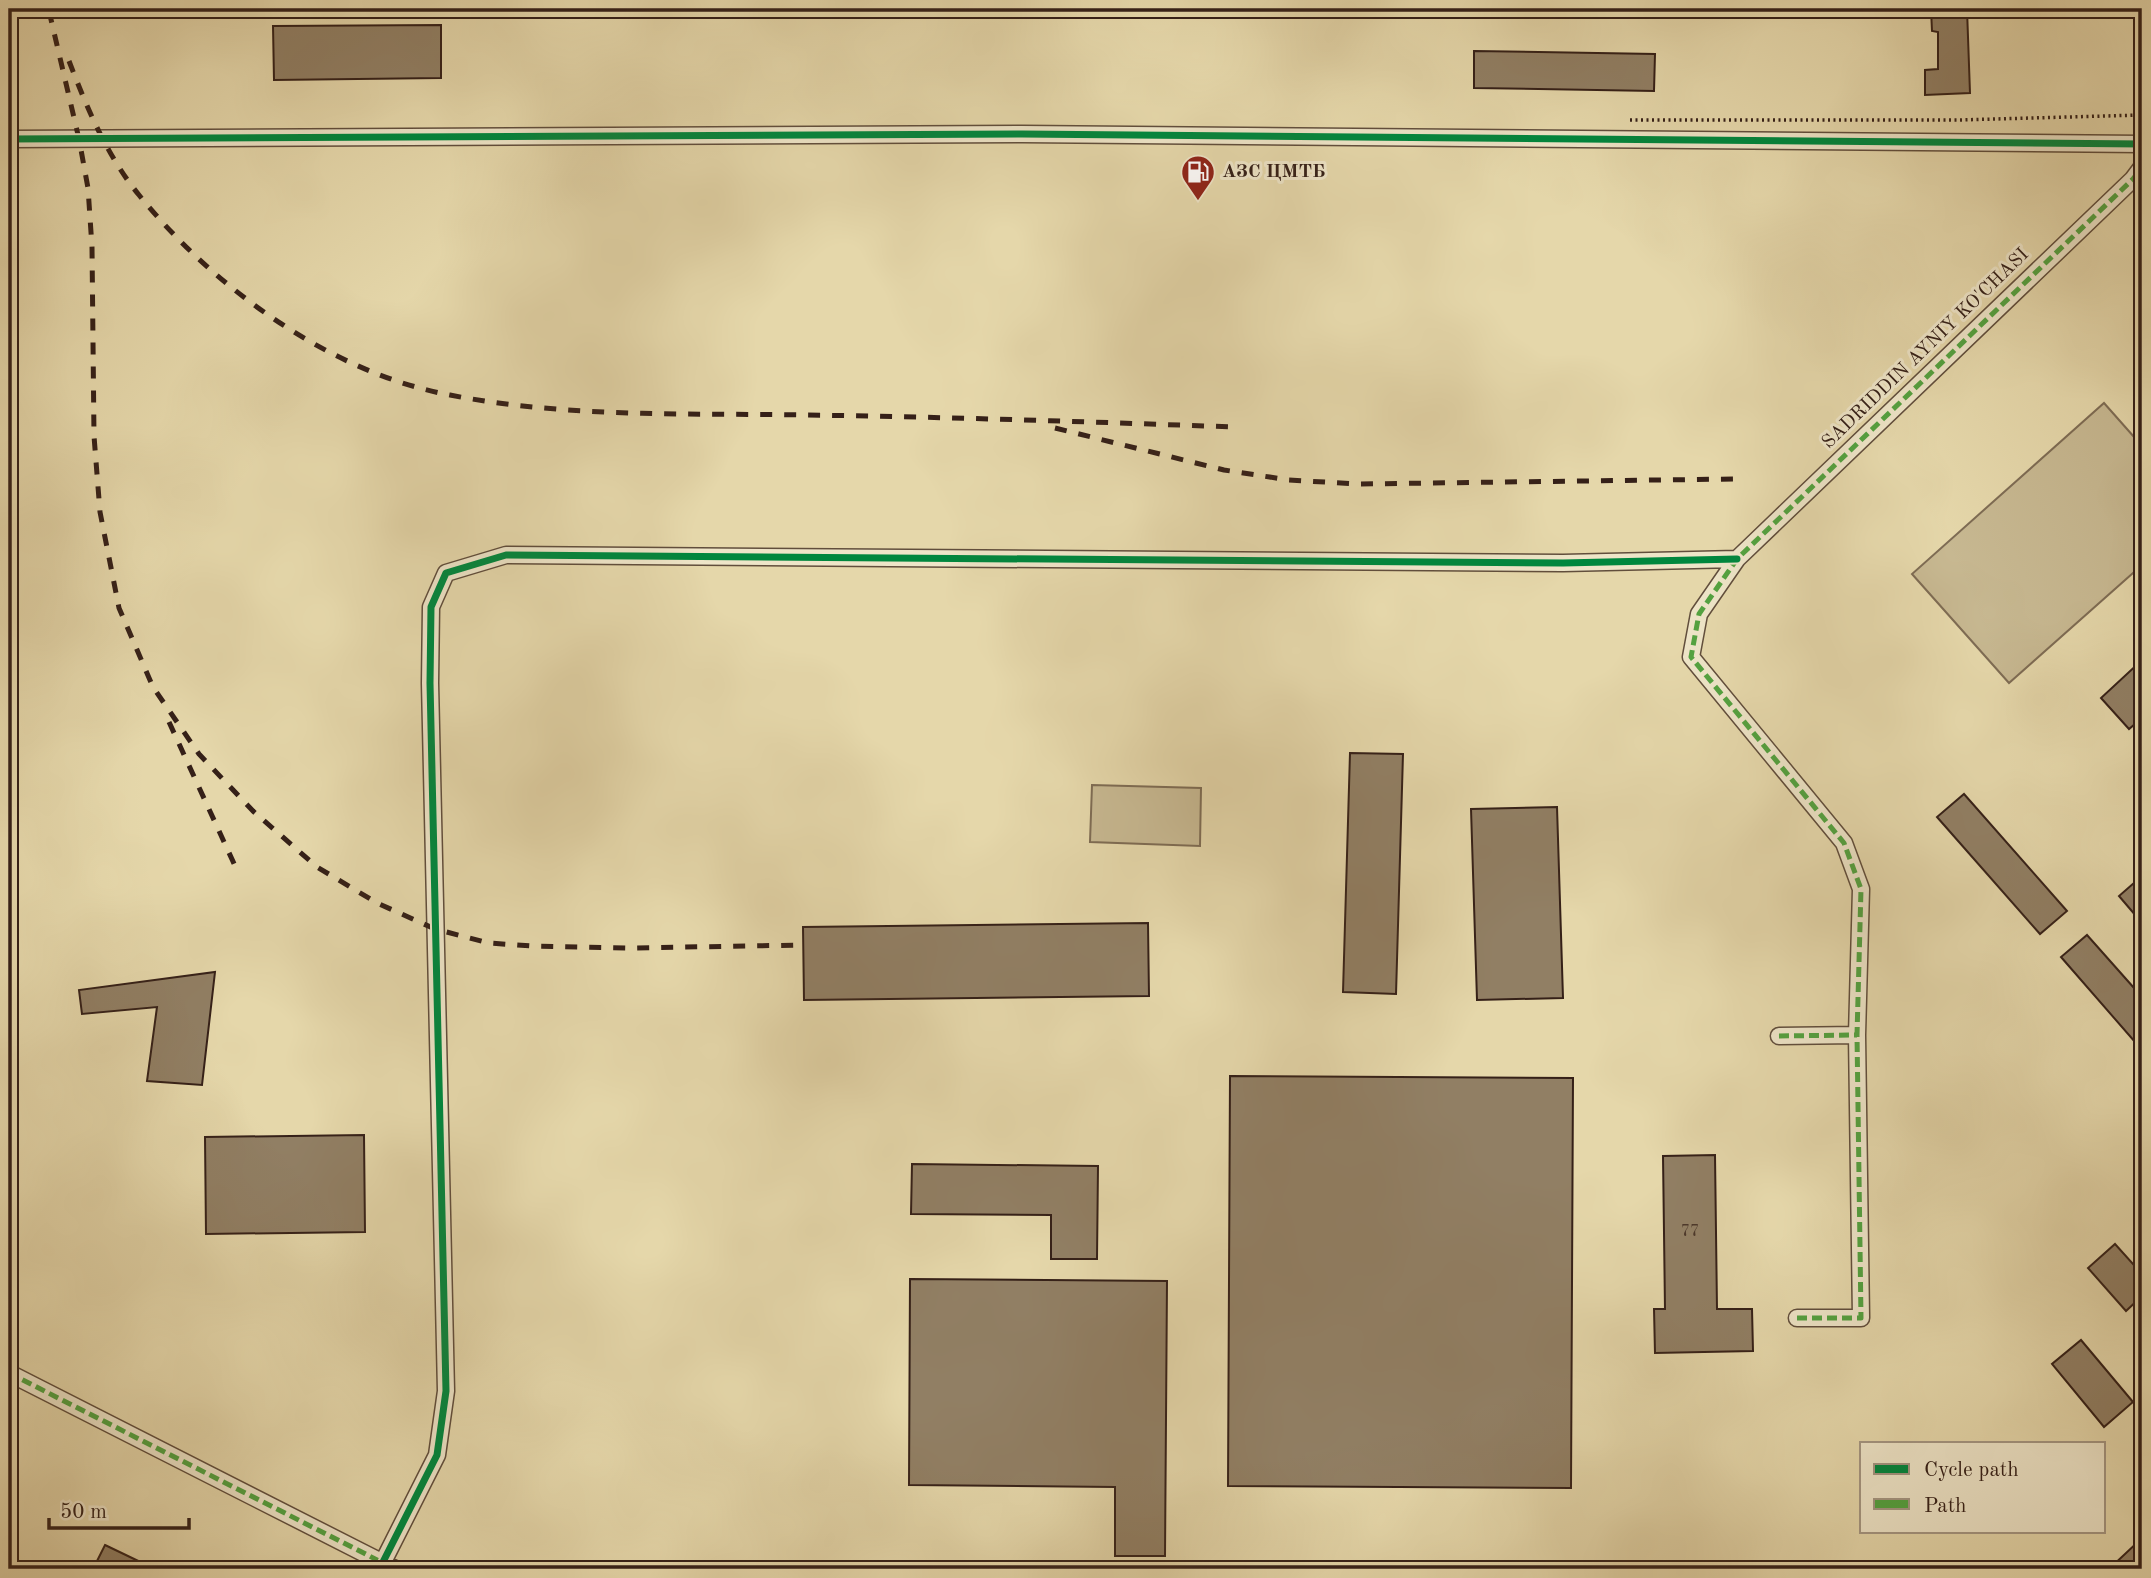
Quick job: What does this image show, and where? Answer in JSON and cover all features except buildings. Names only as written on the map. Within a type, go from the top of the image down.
[{"type":"street","points":[[9,139],[1022,134],[2142,144]]},
{"type":"street","name":"SADRIDDIN AYNIY KO'CHASI","points":[[1797,1318],[1861,1318],[1857,1035],[1861,889],[1844,843],[1691,657],[1699,614],[1737,559],[2133,179],[2142,167]]},
{"type":"street","points":[[9,1373],[389,1566],[437,1455],[446,1391],[430,684],[431,607],[446,573],[506,555],[1549,563],[1737,559]]},
{"type":"street","points":[[1779,1036],[1857,1035]]},
{"type":"path","points":[[1624,120],[1959,120],[2142,115]]},
{"type":"shaded area","points":[[2104,403],[2142,446],[2142,565],[2009,683],[1912,574]]},
{"type":"shaded area","points":[[1092,785],[1201,788],[1200,846],[1090,842]]},
{"type":"railway","points":[[49,11],[88,188],[92,247],[94,436],[100,512],[119,608],[153,687],[199,754],[253,811],[317,867],[377,903],[435,929],[489,943],[532,946],[630,948],[804,945]]},
{"type":"railway","points":[[69,61],[91,114],[117,164],[139,195],[202,262],[278,322],[319,347],[362,368],[406,384],[494,402],[583,411],[1236,427]]},
{"type":"railway","points":[[1055,428],[1224,470],[1289,480],[1357,484],[1733,479]]},
{"type":"railway","points":[[169,722],[236,868]]},
{"type":"marked path","points":[[1797,1318],[1861,1318],[1857,1035],[1861,889],[1844,843],[1691,657],[1699,614],[1737,559],[2133,179],[2142,167]]},
{"type":"marked path","points":[[1779,1036],[1857,1035]]},
{"type":"marked path","points":[[9,1373],[395,1569]]},
{"type":"cycle path","points":[[9,139],[1022,134],[2142,144]]},
{"type":"cycle path","points":[[383,1562],[437,1455],[446,1391],[430,683],[431,607],[446,573],[506,555],[1563,563],[1737,559]]},
{"type":"place","name":"АЗС ЦМТБ","points":[[1198,202]]}]
